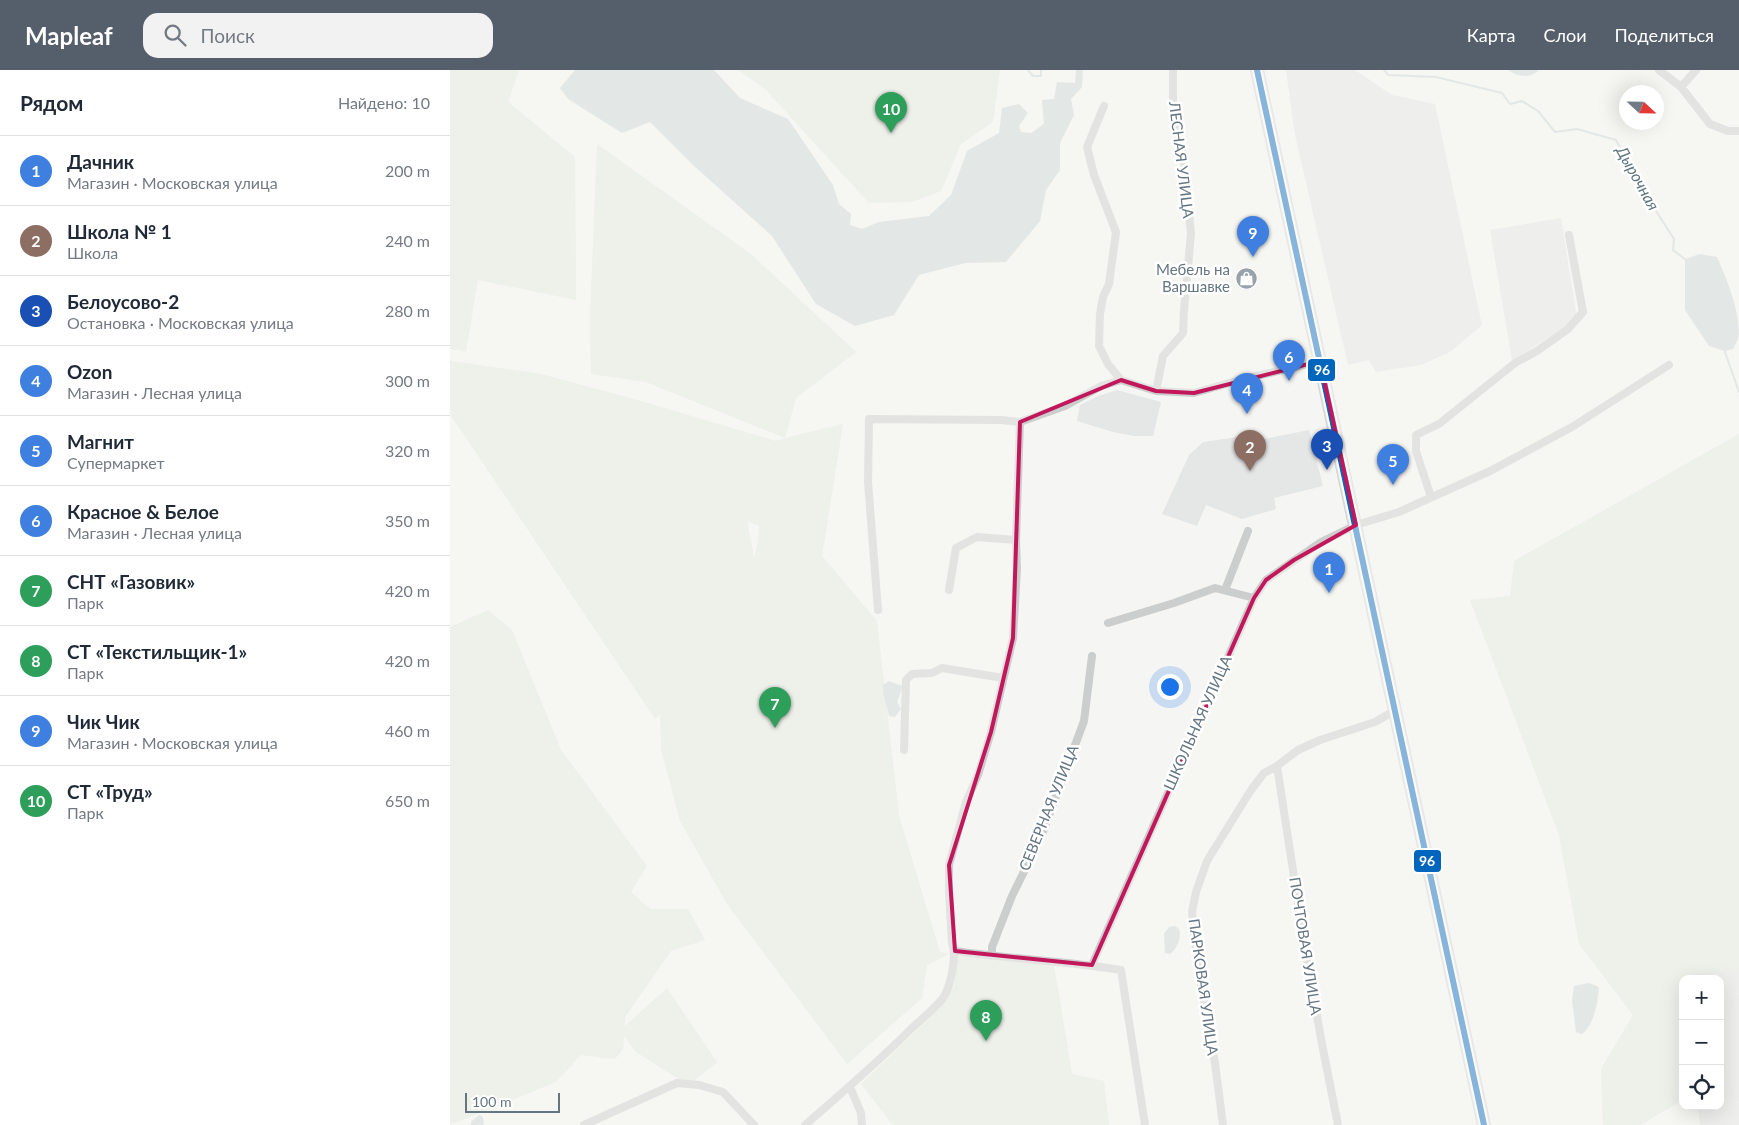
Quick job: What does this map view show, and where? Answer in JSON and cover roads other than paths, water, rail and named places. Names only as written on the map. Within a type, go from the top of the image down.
[{"type":"highway","points":[[1257,70],[1484,1125]]},
{"type":"street","name":"ЛЕСНАЯ УЛИЦА","points":[[1156,391],[1163,356],[1183,333],[1190,234],[1184,161],[1173,114],[1173,70]]},
{"type":"street","points":[[1660,70],[1681,87],[1710,124],[1728,131],[1739,131]]},
{"type":"street","points":[[1681,87],[1696,70]]},
{"type":"street","points":[[1104,106],[1087,147],[1094,175],[1116,232],[1108,284],[1100,314],[1099,346],[1108,364],[1121,380],[1156,391],[1194,393],[1236,380],[1320,361]]},
{"type":"street","points":[[1431,497],[1416,451],[1416,435],[1439,424],[1514,363],[1537,351],[1568,329],[1583,312],[1569,235]]},
{"type":"street","name":"ШКОЛЬНАЯ УЛИЦА","points":[[1092,965],[1254,598],[1266,580],[1321,542],[1356,525],[1399,512],[1490,470],[1572,428],[1669,365]]},
{"type":"street","points":[[878,610],[868,482],[869,419],[1001,420],[1020,422],[1065,406],[1101,386],[1121,380]]},
{"type":"street","points":[[806,1125],[850,1087],[943,997],[950,981],[955,951],[952,943],[949,865],[966,802],[978,774],[991,732],[1013,638],[1017,569],[1016,540],[1020,422]]},
{"type":"street","points":[[1225,590],[1248,531]]},
{"type":"street","points":[[949,590],[956,548],[977,537],[1016,540]]},
{"type":"street","points":[[1108,623],[1174,603],[1215,588],[1254,598]]},
{"type":"street","name":"СЕВЕРНАЯ УЛИЦА","points":[[992,956],[992,947],[1012,896],[1041,837],[1084,721],[1092,656]]},
{"type":"street","points":[[904,750],[906,680],[912,674],[932,673],[942,668],[1004,678]]},
{"type":"street","name":"ПАРКОВАЯ УЛИЦА","points":[[1223,1125],[1215,1063],[1198,968],[1192,912],[1196,892],[1207,861],[1250,790],[1264,773],[1298,750],[1320,740],[1375,722],[1394,711]]},
{"type":"street","name":"ПОЧТОВАЯ УЛИЦА","points":[[1277,766],[1318,1022],[1338,1125]]},
{"type":"street","points":[[955,951],[1092,965],[1121,970],[1145,1125]]},
{"type":"street","points":[[584,1125],[677,1083],[699,1085],[723,1092],[754,1125]]},
{"type":"street","points":[[850,1087],[860,1113],[862,1125]]},
{"type":"waterway","name":"Дырочная","points":[[1028,70],[1033,76],[1041,76],[1041,70]]},
{"type":"waterway","name":"Дырочная","points":[[1384,70],[1388,75],[1436,77],[1502,93],[1510,104],[1522,101],[1538,111],[1555,132],[1577,129],[1616,140],[1640,186],[1674,239],[1673,250],[1686,260]]},
{"type":"waterway","name":"Дырочная","points":[[1724,349],[1739,392]]},
{"type":"place","name":"СТ «Труд»","points":[[891,133]]},
{"type":"place","name":"Чик Чик","points":[[1253,257]]},
{"type":"place","name":"Мебель на Варшавке","points":[[1246,279]]},
{"type":"place","name":"Красное & Белое","points":[[1289,381]]},
{"type":"place","name":"Ozon","points":[[1247,414]]},
{"type":"place","name":"Белоусово-2","points":[[1327,470]]},
{"type":"place","name":"Школа № 1","points":[[1250,471]]},
{"type":"place","name":"Магнит","points":[[1393,485]]},
{"type":"place","name":"Дачник","points":[[1329,593]]},
{"type":"place","name":"СНТ «Газовик»","points":[[775,728]]},
{"type":"place","name":"СТ «Текстильщик-1»","points":[[986,1041]]}]
